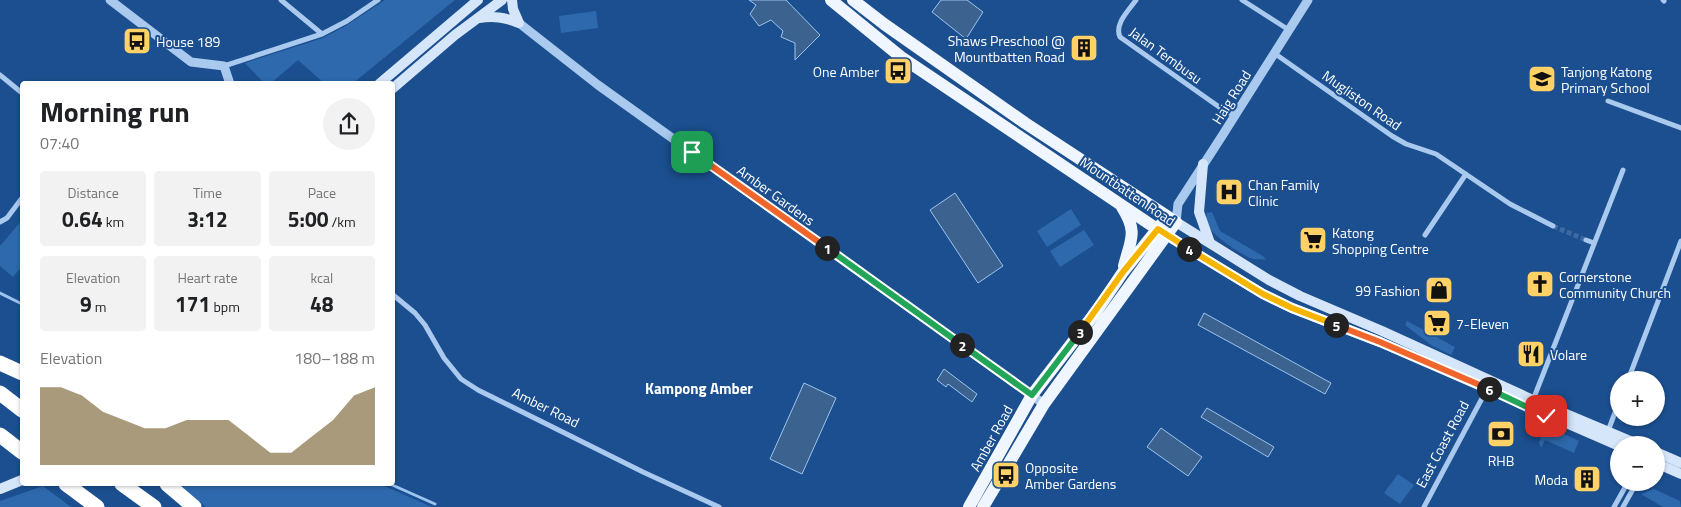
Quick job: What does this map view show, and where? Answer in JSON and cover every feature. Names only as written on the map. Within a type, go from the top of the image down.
[{"type":"highway","points":[[0,363],[20,372]]},
{"type":"highway","points":[[0,393],[20,408]]},
{"type":"highway","points":[[0,436],[20,451]]},
{"type":"highway","points":[[69,486],[98,507]]},
{"type":"highway","points":[[125,486],[154,507]]},
{"type":"highway","points":[[169,486],[194,507]]},
{"type":"main road","points":[[383,81],[478,0]]},
{"type":"main road","points":[[395,86],[405,76],[502,0]]},
{"type":"main road","points":[[512,0],[513,9],[519,23]]},
{"type":"main road","name":"Mountbatten Road","points":[[831,0],[882,43],[909,62],[1162,232],[1263,294],[1292,308],[1491,385]]},
{"type":"main road","name":"Mountbatten Road","points":[[853,0],[884,24],[1018,117],[1173,216],[1210,244],[1269,280],[1300,296],[1382,331],[1491,385]]},
{"type":"main road","points":[[477,19],[492,16],[519,23]]},
{"type":"main road","points":[[1203,164],[1199,212],[1210,244]]},
{"type":"main road","points":[[1117,201],[1130,220],[1132,228],[1123,272]]},
{"type":"main road","name":"Amber Road","points":[[983,507],[1044,404],[1173,216]]},
{"type":"main road","name":"Amber Road","points":[[969,507],[1032,395],[1096,312],[1123,272],[1162,232]]},
{"type":"main road","points":[[1491,385],[1533,400],[1619,436]]},
{"type":"main road","points":[[1491,385],[1610,442]]},
{"type":"main road","points":[[1665,456],[1681,463]]},
{"type":"main road","points":[[1665,467],[1681,474]]},
{"type":"main road","points":[[0,489],[20,480]]},
{"type":"street","points":[[110,0],[191,62],[224,66],[322,34],[336,28],[378,0]]},
{"type":"street","points":[[281,0],[322,34]]},
{"type":"street","name":"Jalan Tembusu","points":[[1136,0],[1119,25],[1118,33],[1120,37],[1213,103],[1235,116]]},
{"type":"street","points":[[1242,0],[1289,30]]},
{"type":"street","name":"Haig Road","points":[[1173,216],[1178,204],[1308,0]]},
{"type":"street","name":"Amber Gardens","points":[[519,23],[598,85],[1044,404]]},
{"type":"street","name":"Mugliston Road","points":[[1274,53],[1392,136],[1406,144],[1436,154],[1510,204],[1553,226]]},
{"type":"street","points":[[224,66],[229,81]]},
{"type":"street","points":[[0,75],[20,91]]},
{"type":"street","points":[[1608,101],[1681,128]]},
{"type":"street","points":[[1533,400],[1623,170]]},
{"type":"street","points":[[1425,235],[1466,174]]},
{"type":"street","points":[[0,222],[6,218],[20,200]]},
{"type":"street","points":[[1586,240],[1594,243]]},
{"type":"street","points":[[1631,371],[1681,242]]},
{"type":"street","name":"Amber Road","points":[[395,296],[416,313],[444,358],[461,378],[478,390],[643,472],[719,507]]},
{"type":"street","name":"East Coast Road","points":[[1424,507],[1491,385]]},
{"type":"street","points":[[1608,431],[1610,426]]},
{"type":"street","points":[[1616,506],[1624,491]]},
{"type":"street","points":[[1623,507],[1632,491]]},
{"type":"shaded area","points":[[385,0],[455,0],[356,81],[322,81],[298,60],[274,81],[262,81],[245,63],[323,38],[344,27]]},
{"type":"shaded area","points":[[749,0],[786,0],[820,35],[795,60],[795,43],[781,37],[783,31],[771,20],[759,26],[750,14],[756,5]]},
{"type":"shaded area","points":[[941,0],[967,0],[983,12],[966,39],[932,12]]},
{"type":"shaded area","points":[[596,11],[598,28],[561,33],[559,16]]},
{"type":"shaded area","points":[[955,193],[1003,266],[978,283],[930,210]]},
{"type":"shaded area","points":[[1071,209],[1081,225],[1047,247],[1037,231]]},
{"type":"shaded area","points":[[1212,212],[1220,231],[1263,256],[1266,260],[1250,258],[1216,235],[1206,223],[1204,217],[1207,216],[1206,213]]},
{"type":"shaded area","points":[[20,222],[20,268],[13,277],[0,266],[0,246]]},
{"type":"shaded area","points":[[1084,230],[1094,245],[1060,267],[1050,251]]},
{"type":"shaded area","points":[[1204,313],[1331,383],[1325,394],[1198,325]]},
{"type":"shaded area","points":[[1407,321],[1455,347],[1451,355],[1431,345],[1405,325]]},
{"type":"shaded area","points":[[944,369],[977,394],[972,402],[948,384],[946,387],[937,380]]},
{"type":"shaded area","points":[[804,383],[836,398],[802,474],[770,459]]},
{"type":"shaded area","points":[[1207,408],[1274,447],[1268,457],[1201,417]]},
{"type":"shaded area","points":[[1547,426],[1579,441],[1574,453],[1545,440],[1541,448],[1539,442]]},
{"type":"shaded area","points":[[1161,428],[1202,457],[1188,476],[1147,447]]},
{"type":"shaded area","points":[[1398,474],[1414,485],[1400,504],[1384,493]]},
{"type":"shaded area","points":[[43,486],[71,507],[0,507],[0,501]]},
{"type":"shaded area","points":[[180,486],[385,486],[432,507],[206,507]]},
{"type":"shaded area","points":[[1649,491],[1658,491],[1680,501],[1681,507],[1663,507],[1641,494]]},
{"type":"waterway","points":[[0,293],[20,303]]},
{"type":"waterway","points":[[394,486],[435,504]]},
{"type":"tunnel","points":[[1553,226],[1586,240]]},
{"type":"place","name":"House 189","points":[[137,41]]},
{"type":"place","name":"Shaws Preschool @ Mountbatten Road","points":[[1084,48]]},
{"type":"place","name":"One Amber","points":[[898,71]]},
{"type":"place","name":"Tanjong Katong Primary School","points":[[1542,79]]},
{"type":"place","name":"Chan Family Clinic","points":[[1229,192]]},
{"type":"place","name":"Katong Shopping Centre","points":[[1313,240]]},
{"type":"place","name":"Cornerstone Community Church","points":[[1540,284]]},
{"type":"place","name":"99 Fashion","points":[[1439,290]]},
{"type":"place","name":"7-Eleven","points":[[1437,323]]},
{"type":"place","name":"Volare","points":[[1531,354]]},
{"type":"place","name":"RHB","points":[[1501,434]]},
{"type":"place","name":"Opposite Amber Gardens","points":[[1006,475]]},
{"type":"place","name":"Moda","points":[[1587,479]]},
{"type":"district","name":"Kampong Amber","points":[[699,388]]},
{"type":"route","points":[[692,152],[1032,395],[1096,312],[1123,272],[1158,229],[1263,294],[1292,308],[1380,342],[1546,416]]}]
